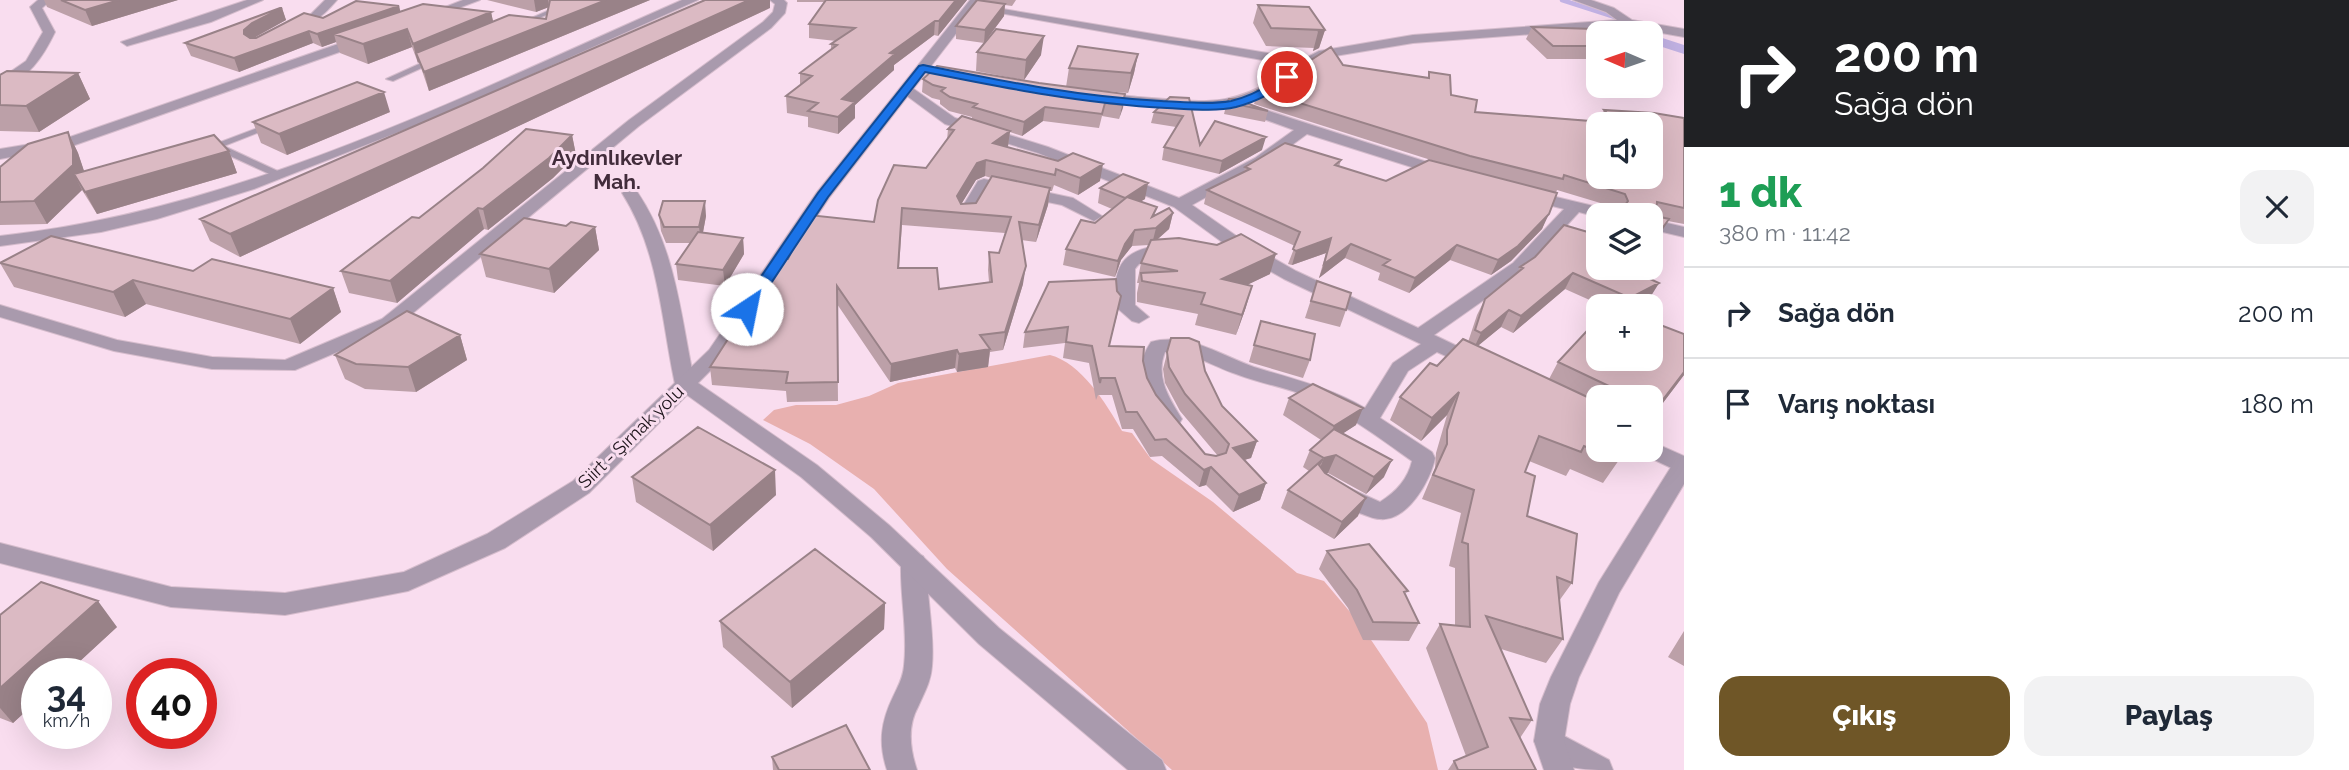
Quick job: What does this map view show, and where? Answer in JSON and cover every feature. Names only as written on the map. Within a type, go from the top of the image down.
[{"type":"street","points":[[0,84],[24,72],[36,58],[49,32],[36,7],[45,0]]},
{"type":"street","points":[[127,42],[207,19],[257,0]]},
{"type":"street","points":[[280,30],[314,17],[331,0]]},
{"type":"street","points":[[409,23],[474,0]]},
{"type":"street","points":[[0,240],[54,237],[157,215],[279,175],[466,100],[692,0]]},
{"type":"street","points":[[0,311],[138,350],[212,363],[288,366],[389,323],[634,123],[767,25],[779,13],[781,3],[776,0]]},
{"type":"street","points":[[1579,0],[1609,10],[1625,21]]},
{"type":"street","points":[[974,2],[1310,64]]},
{"type":"street","name":"Siirt - Şırnak yolu","points":[[0,553],[171,597],[285,604],[408,580],[496,541],[581,487],[716,354],[823,195],[905,90],[929,70],[974,2]]},
{"type":"street","points":[[1075,96],[1195,106],[1234,104],[1274,87],[1310,64],[1319,55],[1413,39],[1586,26]]},
{"type":"street","points":[[1663,29],[1684,33]]},
{"type":"street","points":[[0,154],[70,142],[383,32]]},
{"type":"street","points":[[905,90],[950,121],[1043,150],[1180,204],[1239,247],[1290,275],[1494,372]]},
{"type":"street","points":[[1234,104],[1457,176]]},
{"type":"street","points":[[1180,204],[1236,177],[1284,147],[1305,129]]},
{"type":"street","points":[[966,214],[984,184],[1088,199],[1118,180]]},
{"type":"street","points":[[1509,190],[1586,210]]},
{"type":"street","points":[[630,193],[639,205],[657,246],[668,289],[685,384],[809,471],[914,563],[989,636],[1151,770]]},
{"type":"street","points":[[1088,199],[1094,216]]},
{"type":"street","points":[[1369,419],[1400,367],[1429,339],[1519,267],[1575,207]]},
{"type":"street","points":[[1663,227],[1684,232]]},
{"type":"street","points":[[1139,317],[1126,307],[1125,280],[1133,258],[1140,252],[1156,249],[1239,247]]},
{"type":"street","points":[[1183,434],[1169,417],[1151,380],[1151,355],[1158,346],[1188,346],[1241,369],[1299,386],[1369,419],[1424,458],[1423,472],[1408,493],[1382,511],[1357,503],[1327,483]]},
{"type":"street","points":[[1559,770],[1549,741],[1555,704],[1565,677],[1608,589],[1684,466],[1663,456]]},
{"type":"street","points":[[902,770],[895,751],[895,728],[916,680],[919,648],[912,582],[914,563]]},
{"type":"street","points":[[1549,741],[1598,770]]},
{"type":"lane","points":[[516,26],[578,0]]},
{"type":"lane","points":[[390,79],[440,58]]},
{"type":"lane","points":[[192,154],[280,123]]},
{"type":"lane","points":[[217,146],[279,175]]},
{"type":"shaded area","points":[[1050,355],[1061,359],[1082,375],[1122,431],[1132,433],[1151,459],[1213,502],[1297,573],[1324,581],[1361,625],[1427,723],[1438,770],[1172,770],[947,569],[874,489],[810,444],[763,420],[774,410],[796,405],[836,405],[869,396],[898,383]]},
{"type":"building","points":[[61,0],[119,0],[85,10]]},
{"type":"building","points":[[550,0],[606,0],[424,72],[416,53],[509,15],[546,19]]},
{"type":"building","points":[[705,0],[749,0],[230,234],[200,219]]},
{"type":"building","points":[[826,0],[956,0],[939,21],[935,21],[890,53],[895,54],[842,99],[855,102],[838,117],[808,111],[818,103],[786,96],[812,76],[800,73],[837,45],[831,44],[855,28],[809,24]]},
{"type":"building","points":[[977,0],[1005,4],[985,30],[956,26]]},
{"type":"building","points":[[356,1],[399,6],[317,34],[309,31],[234,58],[185,43],[282,8],[244,30],[244,34],[250,38],[256,38],[304,13],[323,18]]},
{"type":"building","points":[[423,4],[491,12],[413,44],[407,29],[363,44],[334,34]]},
{"type":"building","points":[[1258,5],[1309,7],[1325,30],[1318,32],[1321,30],[1271,28]]},
{"type":"building","points":[[1532,27],[1586,29],[1586,46],[1553,46]]},
{"type":"building","points":[[996,29],[1044,36],[1026,60],[977,52]]},
{"type":"building","points":[[1078,46],[1138,54],[1131,73],[1069,68]]},
{"type":"building","points":[[1331,47],[1343,65],[1429,78],[1429,72],[1450,75],[1451,95],[1477,100],[1475,112],[1586,121],[1586,182],[1564,175],[1563,179],[1470,156],[1258,90],[1292,73],[1307,77],[1305,64]]},
{"type":"building","points":[[937,66],[1125,94],[1122,105],[1105,103],[1102,114],[1045,107],[1024,122],[973,107],[977,104],[950,97],[941,91],[945,88],[923,79]]},
{"type":"building","points":[[7,71],[78,73],[26,106],[0,105],[0,75]]},
{"type":"building","points":[[357,82],[384,92],[279,134],[253,122]]},
{"type":"building","points":[[1170,97],[1189,98],[1200,145],[1215,121],[1266,137],[1222,161],[1164,147],[1183,116],[1154,112]]},
{"type":"building","points":[[1229,99],[1235,99],[1268,111],[1227,102]]},
{"type":"building","points":[[1604,110],[1637,112],[1606,112]]},
{"type":"building","points":[[1663,114],[1684,118],[1684,208],[1657,202],[1626,203],[1625,194],[1609,189],[1663,189]]},
{"type":"building","points":[[962,116],[1010,131],[993,143],[1058,161],[1073,153],[1103,164],[1080,178],[1056,169],[1055,175],[986,160],[977,163],[957,196],[961,204],[976,203],[992,176],[1050,188],[1039,225],[1019,222],[1026,266],[1005,332],[980,335],[990,349],[959,354],[957,350],[891,364],[837,286],[838,382],[786,383],[788,372],[710,367],[780,258],[788,259],[809,215],[874,222],[878,200],[894,165],[926,168],[954,130],[948,129]],"holes":[[[902,208],[1011,217],[999,253],[989,252],[992,282],[939,289],[937,268],[898,268]]]},
{"type":"building","points":[[526,129],[572,135],[549,158],[483,209],[478,208],[390,281],[341,271],[412,217],[419,218],[483,168]]},
{"type":"building","points":[[68,132],[73,150],[73,165],[34,201],[0,202],[0,167],[28,144]]},
{"type":"building","points":[[214,135],[229,151],[85,192],[74,174]]},
{"type":"building","points":[[1285,143],[1341,160],[1335,165],[1386,181],[1429,160],[1557,193],[1549,214],[1518,246],[1498,260],[1457,245],[1415,278],[1383,265],[1390,260],[1351,244],[1324,264],[1331,238],[1296,251],[1293,249],[1300,232],[1207,190],[1250,169],[1245,167]]},
{"type":"building","points":[[1123,174],[1148,183],[1125,198],[1100,188]]},
{"type":"building","points":[[1127,197],[1157,207],[1152,217],[1169,208],[1173,213],[1156,228],[1135,230],[1118,261],[1066,249],[1081,220],[1095,223]]},
{"type":"building","points":[[663,201],[705,201],[699,227],[664,227],[659,215]]},
{"type":"building","points":[[524,218],[566,226],[571,222],[595,227],[549,269],[480,254]]},
{"type":"building","points":[[1564,225],[1586,231],[1586,279],[1573,273],[1521,316],[1509,310],[1481,333],[1475,330],[1485,299],[1535,257]]},
{"type":"building","points":[[698,232],[743,238],[723,270],[676,264]]},
{"type":"building","points":[[1241,234],[1276,254],[1222,279],[1252,286],[1242,315],[1201,304],[1205,293],[1142,281],[1141,273],[1178,271],[1141,263],[1151,240],[1179,238],[1217,245]]},
{"type":"building","points":[[51,236],[193,271],[212,259],[333,288],[290,319],[133,280],[113,292],[0,263]]},
{"type":"building","points":[[1116,279],[1117,291],[1121,296],[1109,346],[1144,347],[1143,361],[1147,378],[1156,395],[1205,454],[1216,456],[1226,453],[1229,444],[1185,394],[1169,367],[1167,352],[1171,338],[1189,338],[1199,342],[1205,371],[1222,406],[1257,441],[1233,448],[1266,483],[1239,495],[1211,467],[1204,470],[1166,439],[1155,440],[1137,412],[1126,412],[1115,378],[1101,378],[1100,383],[1092,346],[1066,342],[1068,327],[1025,332],[1049,282]]},
{"type":"building","points":[[1589,280],[1652,280],[1659,283],[1638,294],[1621,294]]},
{"type":"building","points":[[1317,281],[1351,293],[1346,310],[1311,301]]},
{"type":"building","points":[[407,311],[460,335],[408,367],[356,364],[335,355]]},
{"type":"building","points":[[1261,321],[1315,334],[1310,360],[1254,345]]},
{"type":"building","points":[[1663,326],[1684,334],[1684,372],[1663,400],[1663,385],[1607,385],[1558,362],[1586,332],[1586,371],[1663,371]]},
{"type":"building","points":[[1463,339],[1586,396],[1586,447],[1581,452],[1539,436],[1525,472],[1535,476],[1527,516],[1577,534],[1572,583],[1557,577],[1563,639],[1486,616],[1532,720],[1510,718],[1536,770],[1458,770],[1454,761],[1488,747],[1440,624],[1470,627],[1468,544],[1462,542],[1474,490],[1433,475],[1447,444],[1447,430],[1459,392],[1432,418],[1400,397],[1430,363],[1437,366]]},
{"type":"building","points":[[1313,384],[1363,408],[1334,426],[1289,398]]},
{"type":"building","points":[[698,427],[775,470],[710,525],[632,477]]},
{"type":"building","points":[[1334,429],[1392,460],[1374,477],[1336,455],[1324,458],[1310,450]]},
{"type":"building","points":[[1323,459],[1319,465],[1325,473],[1366,498],[1342,522],[1288,490]]},
{"type":"building","points":[[1369,544],[1408,591],[1404,592],[1419,623],[1373,622],[1357,590],[1327,551]]},
{"type":"building","points":[[815,549],[885,603],[790,682],[720,621]]},
{"type":"building","points":[[41,582],[98,601],[34,658],[21,658],[21,669],[0,688],[0,615]]},
{"type":"building","points":[[846,725],[870,770],[779,770],[772,757]]},
{"type":"waterway","points":[[1562,0],[1618,18]]},
{"type":"waterway","points":[[1663,43],[1684,50]]},
{"type":"district","name":"Aydınlıkevler Mah.","points":[[617,170]]},
{"type":"route","points":[[747,309],[823,195],[923,68],[1037,91],[1139,103],[1195,106],[1234,104],[1274,87],[1287,77]]}]
